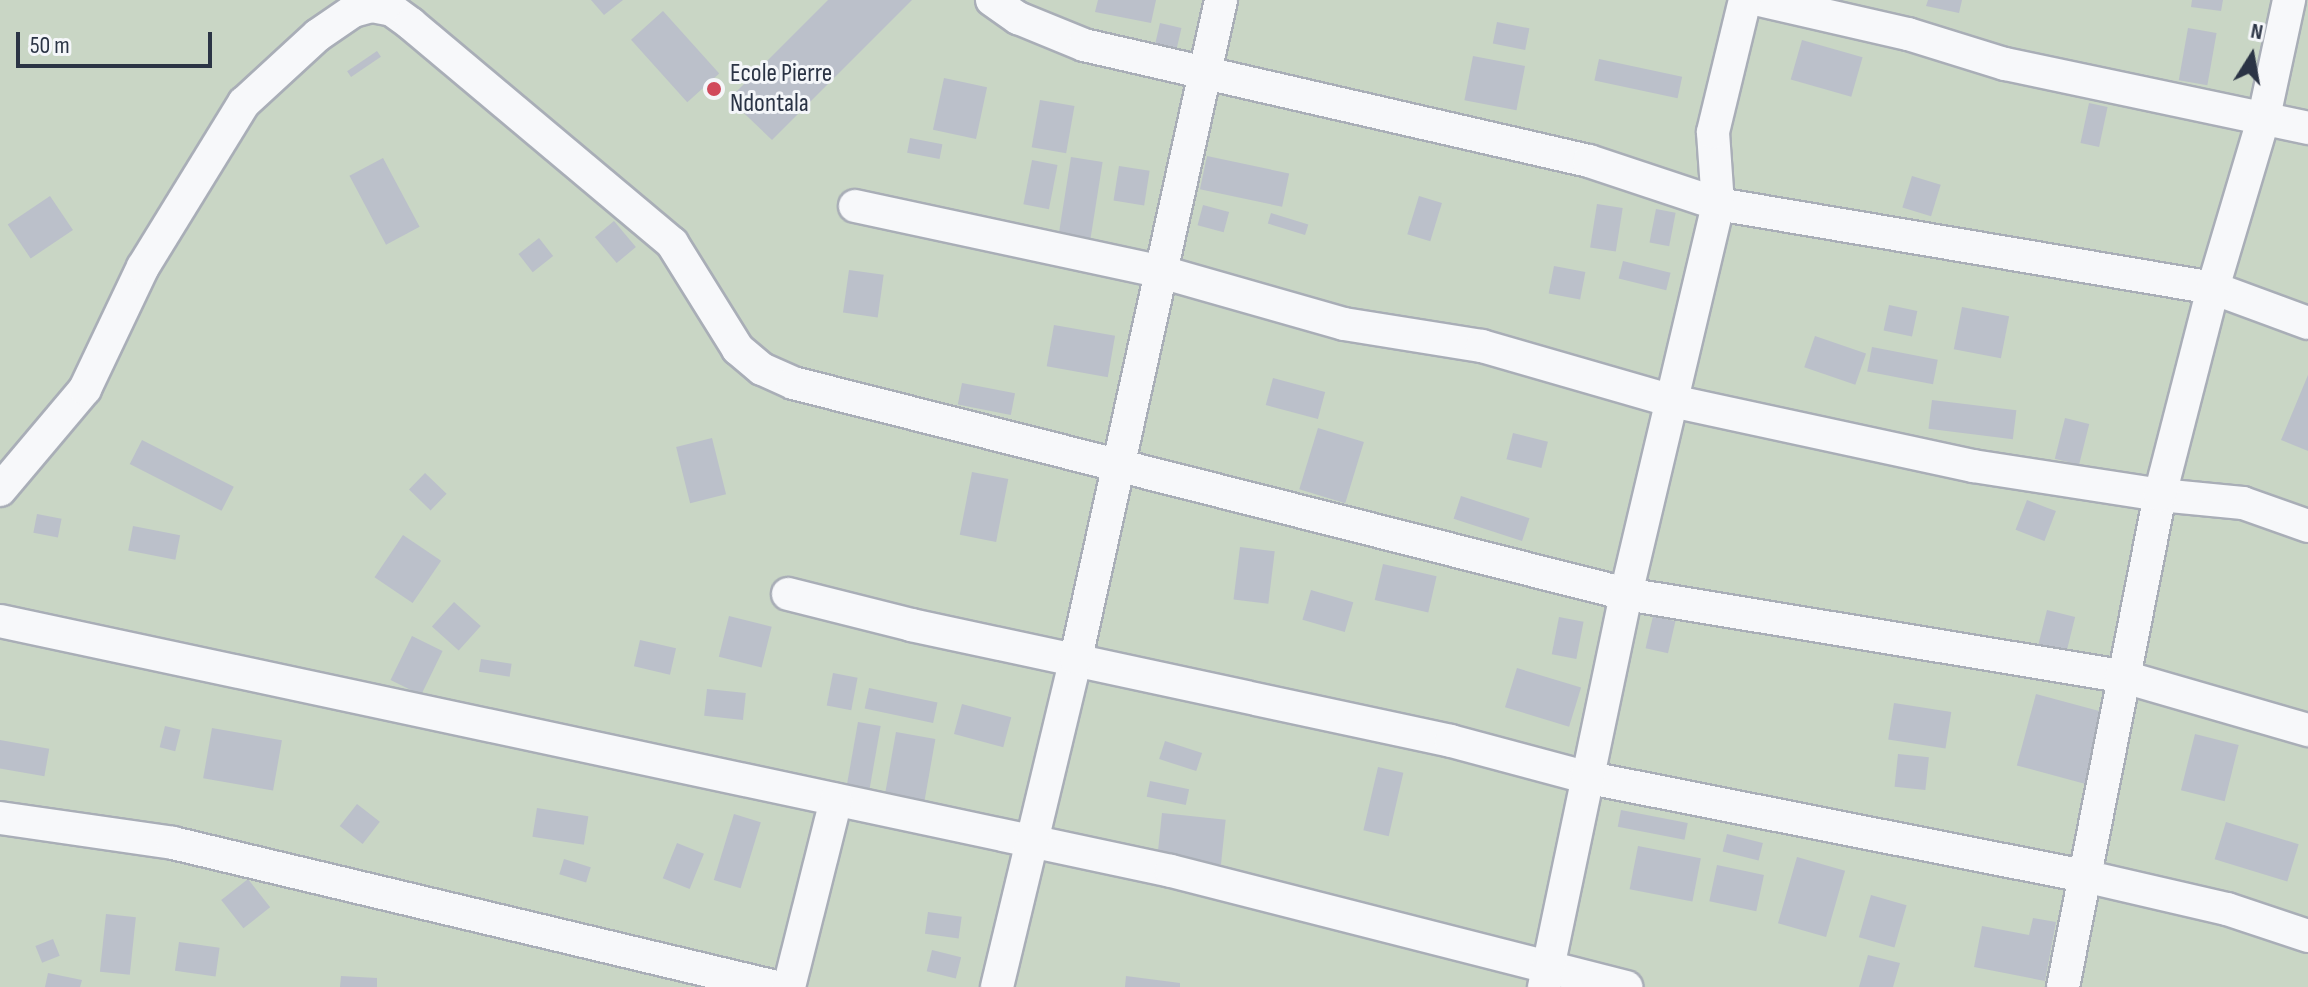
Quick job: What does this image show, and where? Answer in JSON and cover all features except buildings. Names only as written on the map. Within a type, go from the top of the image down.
[{"type":"street","points":[[992,0],[1018,18],[1084,45],[1589,161],[1718,204],[2213,288],[2308,323]]},
{"type":"street","points":[[997,987],[1076,658],[1158,271],[1221,0]]},
{"type":"street","points":[[1546,979],[1585,777],[1718,204],[1713,132],[1745,0]]},
{"type":"street","points":[[1759,0],[1908,34],[2005,64],[2308,128]]},
{"type":"street","points":[[2063,987],[2121,676],[2160,495],[2213,288],[2264,117],[2289,0]]},
{"type":"street","points":[[0,490],[12,454],[85,389],[143,267],[244,103],[318,35],[353,11],[372,6],[392,10],[411,24],[672,243],[738,349],[762,369],[871,405],[1117,462],[1626,594],[2121,676],[2308,730]]},
{"type":"street","points":[[855,206],[1158,271],[1344,324],[1482,346],[1672,401],[1973,466],[2160,495],[2243,503],[2308,526]]},
{"type":"street","points":[[788,594],[911,625],[1451,741],[1585,777],[2084,876],[2227,909],[2308,936]]},
{"type":"street","points":[[0,621],[836,800],[1030,845],[1282,896],[1546,979],[1626,987]]},
{"type":"street","points":[[789,987],[836,800]]},
{"type":"street","points":[[0,818],[173,843],[776,987]]},
{"type":"green space","points":[[0,0],[2308,0],[2308,987],[0,987]]},
{"type":"place","name":"Ecole Pierre Ndontala","points":[[714,89]]}]
